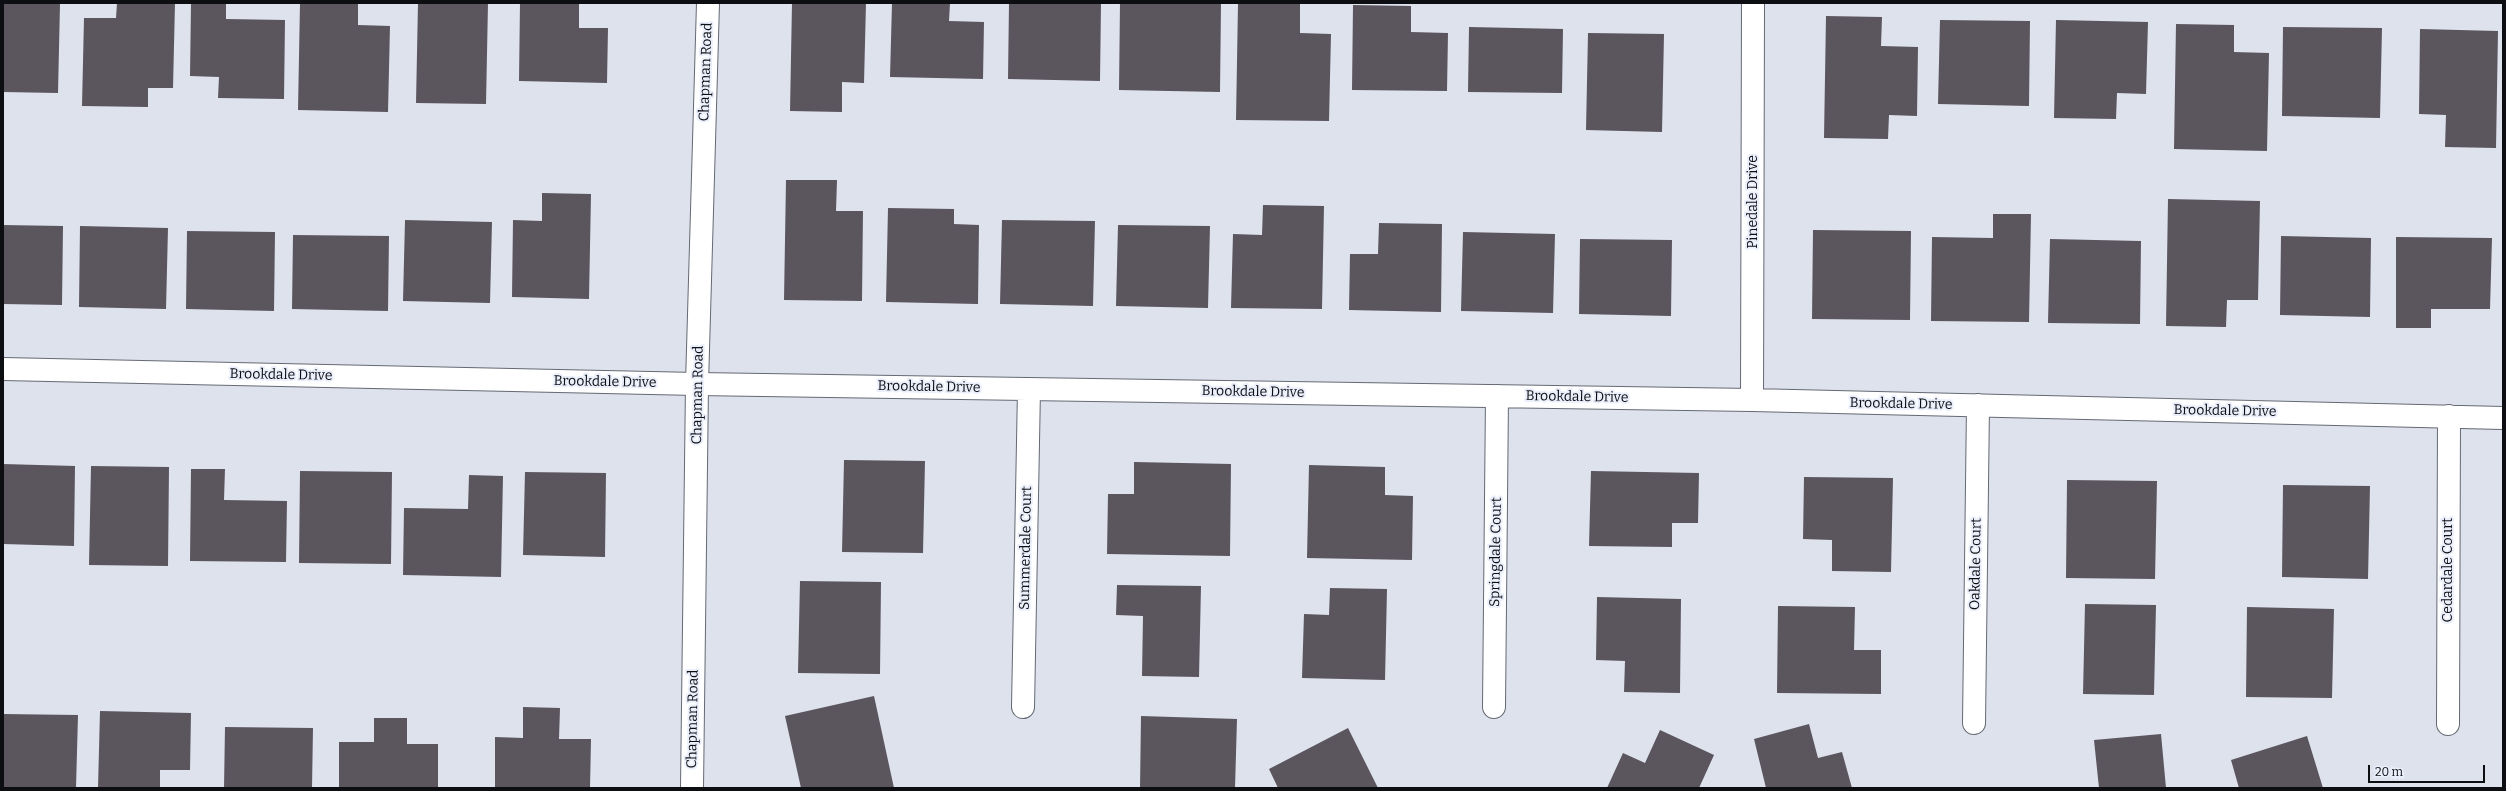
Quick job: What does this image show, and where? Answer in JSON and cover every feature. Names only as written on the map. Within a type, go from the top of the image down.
[{"type":"street","name":"Chapman Road","points":[[692,788],[698,384],[708,3]]},
{"type":"street","name":"Pinedale Drive","points":[[1752,400],[1753,3]]},
{"type":"street","name":"Brookdale Drive","points":[[3,370],[698,384],[1752,400],[2503,418]]},
{"type":"street","name":"Summerdale Court","points":[[1023,707],[1029,389]]},
{"type":"street","name":"Springdale Court","points":[[1494,707],[1498,396]]},
{"type":"street","name":"Oakdale Court","points":[[1974,723],[1978,405]]},
{"type":"street","name":"Cedardale Court","points":[[2448,416],[2448,724]]},
{"type":"building","points":[[3,3],[60,4],[58,93],[3,92]]},
{"type":"building","points":[[117,3],[175,3],[173,88],[148,88],[148,107],[82,106],[84,18],[116,18]]},
{"type":"building","points":[[191,3],[226,3],[226,19],[285,20],[284,99],[218,98],[219,77],[190,76]]},
{"type":"building","points":[[300,3],[358,3],[358,25],[390,26],[388,112],[298,110]]},
{"type":"building","points":[[418,3],[488,3],[486,104],[416,103]]},
{"type":"building","points":[[520,3],[579,3],[579,28],[608,28],[607,83],[519,81]]},
{"type":"building","points":[[792,3],[866,3],[864,83],[842,82],[842,112],[790,111]]},
{"type":"building","points":[[892,3],[950,3],[949,21],[984,22],[983,79],[890,77]]},
{"type":"building","points":[[1009,3],[1101,3],[1100,81],[1008,79]]},
{"type":"building","points":[[1120,3],[1221,3],[1220,92],[1119,90]]},
{"type":"building","points":[[1238,3],[1300,4],[1300,33],[1331,34],[1329,121],[1236,120]]},
{"type":"building","points":[[1353,5],[1411,6],[1411,32],[1448,33],[1447,91],[1352,90]]},
{"type":"building","points":[[1826,16],[1882,17],[1881,46],[1918,47],[1917,116],[1889,115],[1888,139],[1824,138]]},
{"type":"building","points":[[1940,20],[2030,21],[2029,106],[1938,104]]},
{"type":"building","points":[[2056,20],[2148,22],[2146,94],[2117,93],[2116,119],[2054,118]]},
{"type":"building","points":[[2176,24],[2234,25],[2234,52],[2269,53],[2267,151],[2174,149]]},
{"type":"building","points":[[1469,27],[1563,29],[1562,93],[1468,92]]},
{"type":"building","points":[[2283,27],[2382,28],[2380,118],[2282,116]]},
{"type":"building","points":[[2420,29],[2498,31],[2496,148],[2445,147],[2446,115],[2419,114]]},
{"type":"building","points":[[1588,33],[1664,34],[1662,132],[1586,130]]},
{"type":"building","points":[[786,180],[837,180],[836,211],[863,211],[862,301],[784,300]]},
{"type":"building","points":[[542,193],[591,194],[589,299],[512,297],[513,220],[542,221]]},
{"type":"building","points":[[2168,199],[2260,201],[2258,300],[2227,300],[2226,327],[2166,326]]},
{"type":"building","points":[[1263,205],[1324,206],[1322,309],[1231,308],[1233,234],[1262,235]]},
{"type":"building","points":[[888,208],[954,209],[954,224],[979,225],[978,304],[886,302]]},
{"type":"building","points":[[1993,214],[2031,214],[2029,322],[1931,321],[1932,237],[1993,238]]},
{"type":"building","points":[[405,220],[492,222],[490,303],[403,301]]},
{"type":"building","points":[[1002,220],[1095,221],[1093,306],[1000,304]]},
{"type":"building","points":[[1379,223],[1442,224],[1441,312],[1349,310],[1350,254],[1378,254]]},
{"type":"building","points":[[3,225],[63,226],[62,305],[3,304]]},
{"type":"building","points":[[1118,225],[1210,226],[1208,308],[1116,306]]},
{"type":"building","points":[[80,226],[168,228],[166,309],[79,307]]},
{"type":"building","points":[[1813,230],[1911,231],[1910,320],[1812,319]]},
{"type":"building","points":[[187,231],[275,232],[274,311],[186,309]]},
{"type":"building","points":[[1463,232],[1555,234],[1553,313],[1461,311]]},
{"type":"building","points":[[293,235],[389,236],[388,311],[292,309]]},
{"type":"building","points":[[2281,236],[2371,238],[2370,317],[2280,315]]},
{"type":"building","points":[[2396,237],[2492,238],[2490,309],[2431,309],[2431,328],[2396,328]]},
{"type":"building","points":[[1580,239],[1672,240],[1671,316],[1579,314]]},
{"type":"building","points":[[2050,239],[2141,241],[2140,324],[2048,323]]},
{"type":"building","points":[[844,460],[925,461],[923,553],[842,552]]},
{"type":"building","points":[[1134,462],[1231,464],[1230,556],[1107,554],[1108,494],[1134,494]]},
{"type":"building","points":[[3,464],[75,466],[74,546],[3,544]]},
{"type":"building","points":[[1309,465],[1385,467],[1385,495],[1413,496],[1412,560],[1307,558]]},
{"type":"building","points":[[91,466],[169,467],[168,566],[89,565]]},
{"type":"building","points":[[191,469],[225,469],[224,500],[287,501],[286,562],[190,561]]},
{"type":"building","points":[[300,471],[392,472],[391,564],[299,563]]},
{"type":"building","points":[[1591,471],[1699,473],[1698,523],[1672,523],[1672,547],[1589,546]]},
{"type":"building","points":[[525,472],[606,473],[605,557],[523,555]]},
{"type":"building","points":[[469,475],[503,476],[501,577],[403,575],[404,508],[468,509]]},
{"type":"building","points":[[1804,477],[1893,478],[1891,572],[1832,571],[1832,540],[1803,539]]},
{"type":"building","points":[[2067,480],[2157,481],[2155,579],[2066,578]]},
{"type":"building","points":[[2283,485],[2370,486],[2368,579],[2282,577]]},
{"type":"building","points":[[800,581],[881,582],[880,674],[798,673]]},
{"type":"building","points":[[1117,585],[1201,586],[1199,677],[1142,676],[1143,616],[1116,615]]},
{"type":"building","points":[[1330,588],[1387,589],[1385,680],[1302,678],[1304,614],[1329,615]]},
{"type":"building","points":[[1597,597],[1681,599],[1680,693],[1624,692],[1625,661],[1596,660]]},
{"type":"building","points":[[2085,604],[2156,605],[2154,695],[2083,694]]},
{"type":"building","points":[[1778,606],[1855,607],[1854,650],[1881,650],[1881,694],[1777,693]]},
{"type":"building","points":[[2247,607],[2334,609],[2332,698],[2246,697]]},
{"type":"building","points":[[874,696],[894,788],[801,788],[785,716]]},
{"type":"building","points":[[523,707],[560,708],[559,739],[591,739],[590,788],[495,788],[495,737],[523,738]]},
{"type":"building","points":[[100,711],[191,713],[190,770],[160,770],[160,788],[98,788]]},
{"type":"building","points":[[3,714],[78,715],[76,788],[3,788]]},
{"type":"building","points":[[1141,716],[1237,719],[1235,788],[1140,788]]},
{"type":"building","points":[[374,718],[407,718],[407,744],[438,744],[438,788],[339,788],[339,742],[374,742]]},
{"type":"building","points":[[1809,724],[1818,758],[1842,752],[1852,788],[1766,788],[1754,739]]},
{"type":"building","points":[[225,727],[313,728],[312,788],[224,788]]},
{"type":"building","points":[[1348,728],[1378,788],[1278,788],[1269,769]]},
{"type":"building","points":[[1660,730],[1714,755],[1699,788],[1607,788],[1623,753],[1645,763]]},
{"type":"building","points":[[2161,734],[2166,788],[2099,788],[2094,740]]},
{"type":"building","points":[[2307,736],[2323,788],[2239,788],[2231,760]]}]
